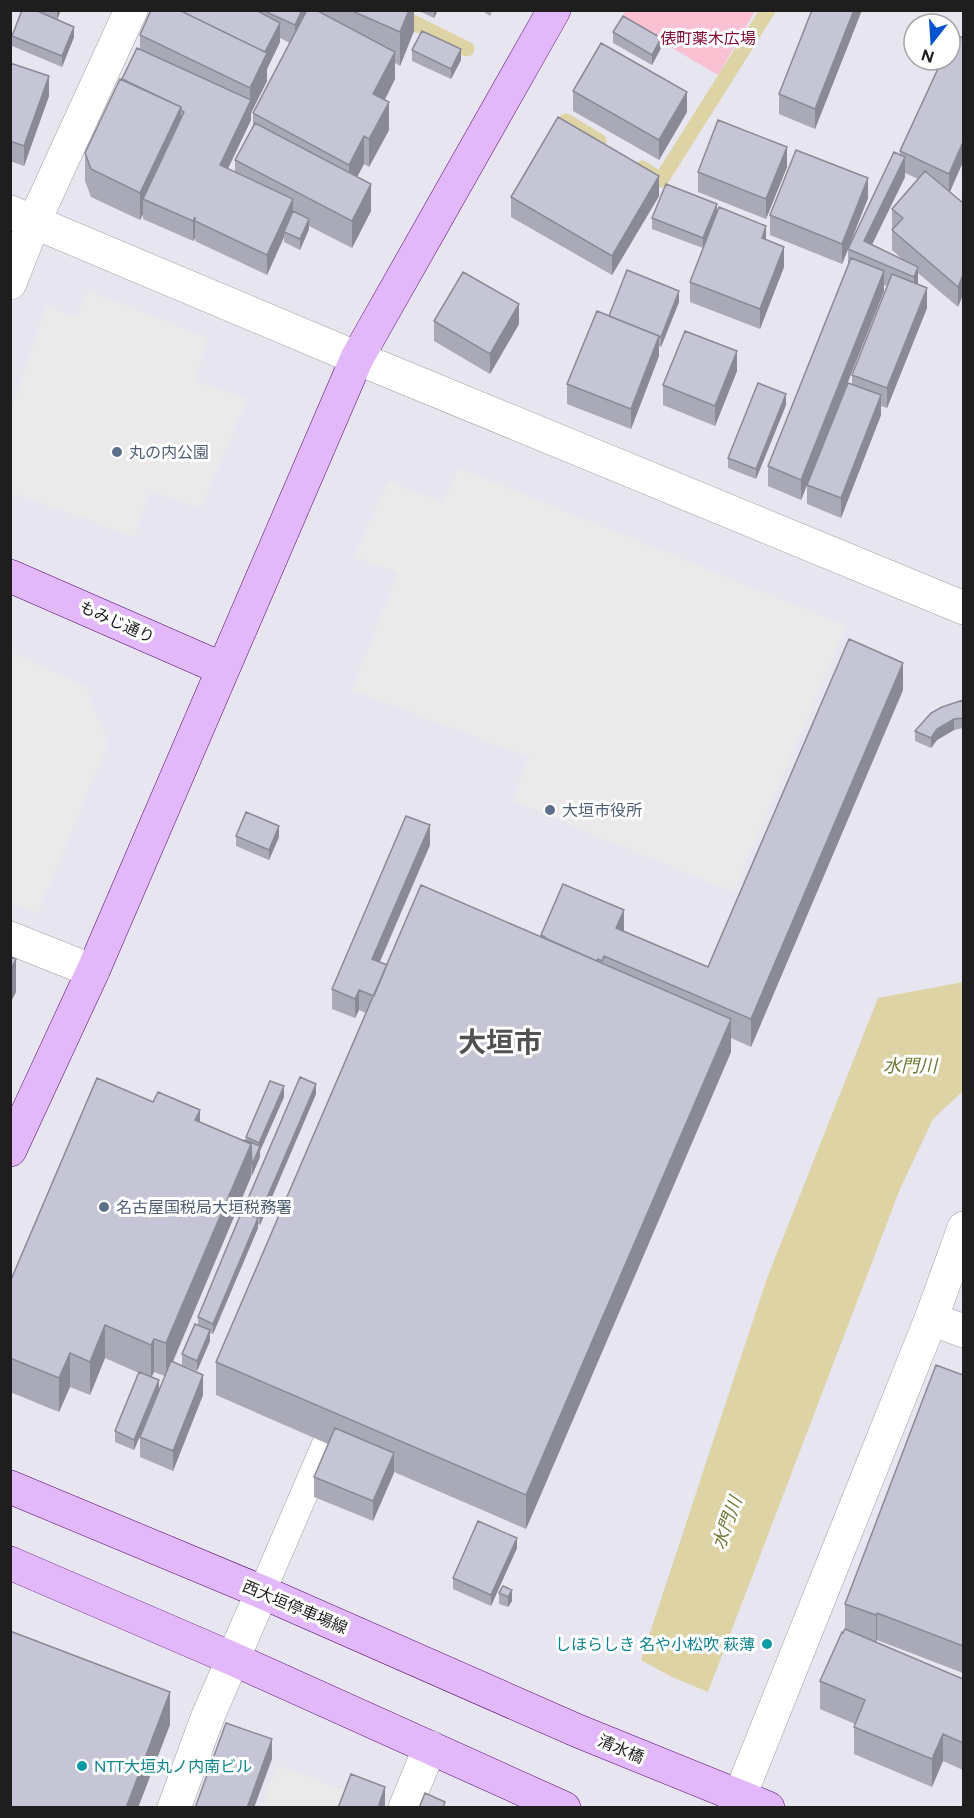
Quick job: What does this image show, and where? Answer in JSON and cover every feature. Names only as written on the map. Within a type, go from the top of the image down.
[{"type":"street","points":[[10,283],[22,217],[132,10]]},
{"type":"street","points":[[10,1150],[93,971],[357,358],[554,10]]},
{"type":"street","points":[[22,217],[963,608]]},
{"type":"street","name":"もみじ通り","points":[[10,576],[223,669]]},
{"type":"street","points":[[10,938],[93,971]]},
{"type":"street","points":[[748,1804],[931,1319],[963,1228]]},
{"type":"street","points":[[931,1319],[963,1331]]},
{"type":"street","name":"西大垣停車場線","points":[[10,1487],[262,1592],[578,1731]]},
{"type":"street","points":[[10,1563],[233,1659],[559,1806]]},
{"type":"street","points":[[174,1808],[208,1716],[262,1592]]},
{"type":"street","name":"清水橋","points":[[578,1731],[748,1804]]},
{"type":"street","points":[[405,1808],[430,1747]]},
{"type":"lane","points":[[262,1592],[326,1443]]},
{"type":"green space","name":"俵町薬木広場","points":[[626,11],[755,11],[718,75],[622,18]]},
{"type":"shaded area","name":"丸の内公園","points":[[88,291],[208,338],[194,381],[247,399],[201,507],[149,492],[134,536],[11,493],[11,412],[46,306],[77,317]]},
{"type":"shaded area","points":[[459,468],[846,626],[733,892],[512,801],[529,757],[352,690],[398,573],[354,557],[389,481],[442,503]]},
{"type":"shaded area","points":[[11,652],[85,686],[108,743],[37,914],[11,903]]},
{"type":"shaded area","points":[[277,1765],[346,1791],[340,1807],[261,1808]]},
{"type":"water","name":"水門川","points":[[963,982],[963,1091],[933,1119],[900,1189],[708,1692],[670,1676],[641,1660],[766,1281],[878,998]]},
{"type":"building","points":[[22,10],[35,10],[74,27],[62,56],[12,36]]},
{"type":"building","points":[[151,10],[179,10],[267,53],[250,88],[140,35]]},
{"type":"building","points":[[179,10],[256,10],[280,23],[265,52]]},
{"type":"building","points":[[262,10],[302,10],[295,25]]},
{"type":"building","points":[[307,10],[316,10],[395,52],[373,94],[389,102],[369,139],[364,136],[349,165],[253,113]]},
{"type":"building","points":[[350,10],[409,10],[400,32]]},
{"type":"building","points":[[812,10],[854,10],[815,109],[779,94]]},
{"type":"building","points":[[623,16],[661,38],[652,55],[613,32]]},
{"type":"building","points":[[422,31],[461,49],[451,69],[412,50]]},
{"type":"building","points":[[963,38],[963,142],[949,174],[900,151],[936,72],[962,72]]},
{"type":"building","points":[[601,43],[687,92],[659,140],[573,91]]},
{"type":"building","points":[[137,48],[251,100],[220,165],[293,199],[267,255],[195,221],[195,217],[193,221],[143,199],[184,112],[181,107],[122,79]]},
{"type":"building","points":[[10,63],[49,76],[24,146],[10,141]]},
{"type":"building","points":[[120,79],[181,107],[140,193],[91,169],[85,153]]},
{"type":"building","points":[[558,117],[659,176],[612,256],[511,197]]},
{"type":"building","points":[[718,120],[787,147],[766,199],[698,172]]},
{"type":"building","points":[[255,123],[371,184],[352,221],[235,160]]},
{"type":"building","points":[[796,150],[868,178],[842,244],[770,215]]},
{"type":"building","points":[[894,152],[905,157],[864,241],[918,267],[914,277],[848,249]]},
{"type":"building","points":[[925,171],[963,203],[963,275],[958,287],[892,230],[903,218],[892,209]]},
{"type":"building","points":[[666,184],[717,204],[703,238],[652,218]]},
{"type":"building","points":[[719,207],[766,226],[762,238],[784,247],[760,309],[690,282]]},
{"type":"building","points":[[293,211],[309,219],[300,239],[284,232]]},
{"type":"building","points":[[851,258],[884,271],[801,480],[768,466]]},
{"type":"building","points":[[627,270],[679,291],[661,337],[609,316]]},
{"type":"building","points":[[463,272],[519,304],[490,354],[434,321]]},
{"type":"building","points":[[892,274],[927,288],[887,388],[852,375]]},
{"type":"building","points":[[597,311],[659,336],[631,409],[567,384]]},
{"type":"building","points":[[685,331],[737,351],[715,406],[663,385]]},
{"type":"building","points":[[758,383],[786,394],[756,469],[728,458]]},
{"type":"building","points":[[848,383],[881,395],[841,498],[807,485]]},
{"type":"building","points":[[849,639],[903,663],[751,1019],[604,956],[602,961],[598,959],[597,961],[541,935],[563,884],[624,910],[616,928],[708,967]]},
{"type":"building","points":[[963,700],[963,718],[954,719],[937,729],[931,738],[915,731],[931,713]]},
{"type":"building","points":[[246,812],[279,826],[269,850],[236,836]]},
{"type":"building","points":[[406,816],[430,825],[372,959],[387,965],[374,996],[359,990],[355,999],[332,989]]},
{"type":"building","points":[[421,885],[731,1019],[526,1495],[216,1362]]},
{"type":"building","points":[[10,957],[16,959],[10,971]]},
{"type":"building","points":[[300,1077],[316,1084],[260,1214],[244,1208]]},
{"type":"building","points":[[97,1078],[153,1102],[158,1092],[200,1110],[195,1120],[251,1144],[166,1343],[154,1339],[151,1345],[105,1325],[90,1362],[70,1353],[59,1378],[10,1358],[10,1282]]},
{"type":"building","points":[[270,1081],[284,1086],[259,1143],[246,1137]]},
{"type":"building","points":[[245,1140],[260,1146],[252,1165],[251,1144]]},
{"type":"building","points":[[242,1211],[258,1218],[213,1324],[198,1317]]},
{"type":"building","points":[[195,1324],[210,1330],[197,1361],[182,1354]]},
{"type":"building","points":[[171,1361],[203,1375],[173,1451],[140,1437]]},
{"type":"building","points":[[936,1365],[963,1375],[963,1646],[877,1613],[876,1615],[845,1604]]},
{"type":"building","points":[[139,1372],[159,1380],[134,1440],[115,1431]]},
{"type":"building","points":[[335,1428],[394,1453],[373,1501],[314,1477]]},
{"type":"building","points":[[478,1521],[517,1538],[491,1595],[453,1578]]},
{"type":"building","points":[[503,1586],[512,1590],[508,1597],[499,1593]]},
{"type":"building","points":[[845,1629],[963,1679],[963,1743],[943,1734],[932,1759],[854,1727],[865,1700],[820,1681]]},
{"type":"building","name":"NTT大垣丸ノ内南ビル","points":[[10,1631],[170,1692],[126,1808],[10,1808]]},
{"type":"building","points":[[226,1723],[272,1739],[247,1808],[195,1808]]},
{"type":"building","points":[[351,1774],[385,1787],[378,1808],[338,1808]]},
{"type":"building","points":[[425,1793],[445,1802],[443,1808],[419,1808]]},
{"type":"waterway","points":[[388,10],[467,49]]},
{"type":"waterway","points":[[642,168],[661,180],[768,10]]},
{"type":"waterway","points":[[566,121],[599,141]]},
{"type":"place","name":"丸の内公園","points":[[117,452]]},
{"type":"place","name":"大垣市役所","points":[[550,810]]},
{"type":"place","name":"名古屋国税局大垣税務署","points":[[104,1207]]},
{"type":"place","name":"しほらしき 名や小松吹 萩薄","points":[[767,1644]]},
{"type":"place","name":"NTT大垣丸ノ内南ビル","points":[[82,1766]]},
{"type":"district","name":"大垣市","points":[[500,1042]]}]
